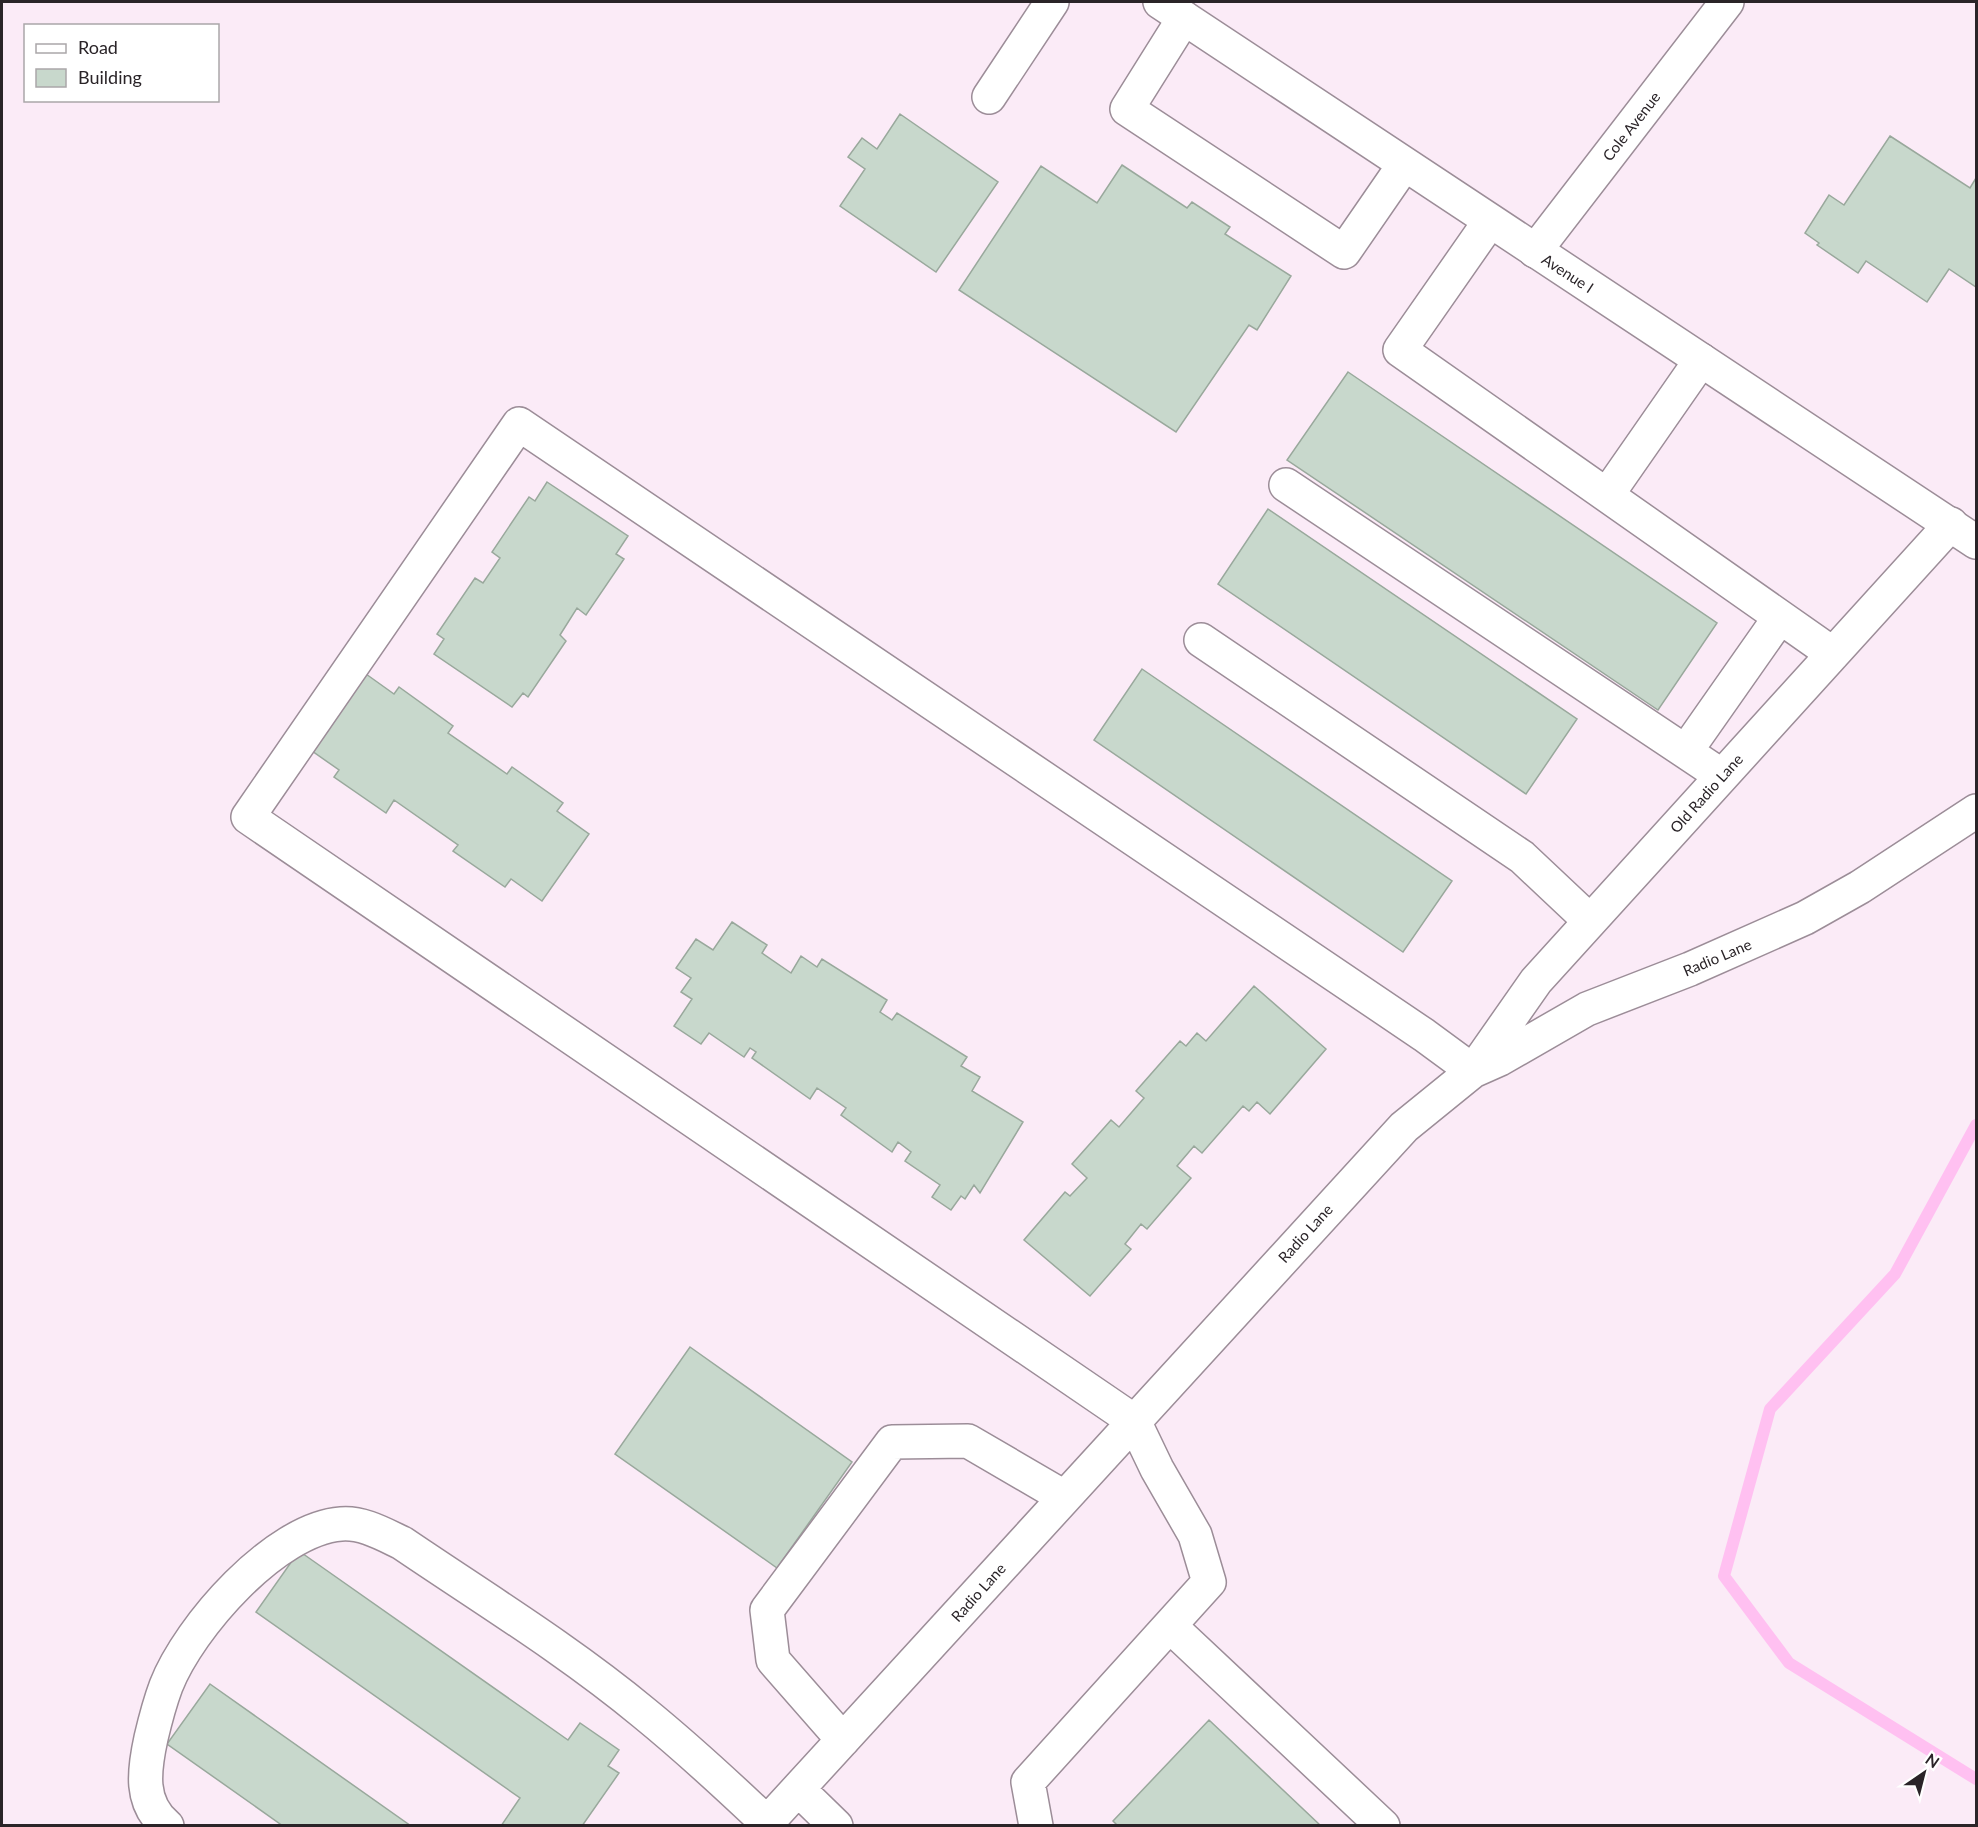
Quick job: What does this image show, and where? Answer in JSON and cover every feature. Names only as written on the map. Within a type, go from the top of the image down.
[{"type":"street","points":[[989,97],[1052,2]]},
{"type":"street","name":"Cole Avenue","points":[[1535,251],[1727,2]]},
{"type":"street","points":[[1172,10],[1127,108],[1137,115],[1344,252],[1404,165]]},
{"type":"street","name":"Avenue I","points":[[1172,10],[1964,533]]},
{"type":"street","points":[[1490,221],[1400,350],[1833,654]]},
{"type":"street","points":[[1607,495],[1701,360]]},
{"type":"street","points":[[1036,1826],[1028,1782],[1209,1582],[1195,1534],[1157,1469],[1134,1421],[248,817],[519,424],[1404,1021],[1473,1071]]},
{"type":"street","points":[[1286,485],[1722,776]]},
{"type":"street","name":"Old Radio Lane","points":[[1473,1071],[1536,981],[1833,654],[1964,533]]},
{"type":"street","points":[[1686,751],[1780,617]]},
{"type":"street","points":[[1201,640],[1522,857],[1590,921]]},
{"type":"street","name":"Radio Lane","points":[[765,1824],[1404,1127],[1473,1071],[1500,1059],[1587,1009],[1690,969],[1805,918],[1878,876],[1977,811]]},
{"type":"street","points":[[843,1740],[773,1660],[767,1611],[892,1442],[968,1441],[1064,1497]]},
{"type":"street","points":[[168,1826],[155,1816],[144,1789],[147,1756],[167,1684],[192,1640],[220,1602],[282,1547],[321,1528],[343,1524],[369,1528],[402,1543],[577,1661],[644,1712],[716,1774],[765,1824]]},
{"type":"street","points":[[1170,1626],[1383,1826]]},
{"type":"street","points":[[798,1789],[836,1826]]},
{"type":"building","points":[[900,114],[998,182],[936,272],[840,206],[865,169],[848,157],[862,138],[877,149]]},
{"type":"building","points":[[1890,136],[1970,188],[1976,178],[1976,287],[1949,269],[1927,302],[1866,261],[1858,273],[1817,245],[1819,243],[1805,233],[1829,195],[1844,205]]},
{"type":"building","points":[[1122,165],[1187,208],[1192,202],[1230,227],[1225,234],[1291,276],[1257,330],[1249,325],[1176,432],[959,290],[1041,166],[1097,203]]},
{"type":"building","points":[[1348,372],[1717,623],[1658,710],[1287,460]]},
{"type":"building","points":[[547,482],[628,536],[616,554],[624,559],[586,615],[577,608],[560,635],[566,641],[528,697],[523,693],[512,707],[434,654],[444,639],[437,634],[475,578],[483,583],[500,558],[492,552],[529,497],[535,501]]},
{"type":"building","points":[[1268,509],[1577,719],[1526,794],[1218,584]]},
{"type":"building","points":[[359,669],[394,694],[399,687],[453,726],[448,733],[507,774],[512,767],[563,803],[557,811],[589,834],[542,901],[511,879],[505,887],[453,851],[458,845],[394,800],[386,813],[334,777],[339,770],[305,746]]},
{"type":"building","points":[[1142,669],[1452,881],[1403,952],[1094,740]]},
{"type":"building","points":[[732,922],[767,945],[762,953],[791,973],[801,956],[817,967],[822,959],[887,1000],[880,1012],[892,1020],[897,1013],[967,1057],[961,1066],[980,1077],[972,1091],[1023,1122],[980,1193],[974,1185],[965,1199],[961,1196],[951,1210],[932,1197],[940,1185],[905,1161],[911,1152],[898,1142],[892,1152],[841,1115],[846,1108],[817,1088],[810,1099],[752,1058],[756,1052],[750,1048],[744,1057],[709,1033],[701,1044],[674,1026],[692,999],[681,992],[691,978],[676,968],[696,939],[713,950]]},
{"type":"building","points":[[1254,986],[1326,1049],[1270,1114],[1257,1102],[1249,1111],[1243,1106],[1202,1153],[1194,1146],[1177,1166],[1191,1178],[1147,1229],[1141,1224],[1125,1244],[1131,1249],[1090,1296],[1024,1240],[1065,1192],[1070,1196],[1087,1178],[1072,1164],[1111,1120],[1119,1127],[1144,1098],[1136,1091],[1180,1041],[1186,1046],[1197,1033],[1206,1041]]},
{"type":"building","points":[[690,1347],[852,1462],[777,1568],[615,1454]]},
{"type":"building","points":[[299,1551],[568,1740],[580,1723],[619,1750],[608,1766],[619,1773],[582,1826],[501,1826],[520,1798],[256,1612]]},
{"type":"building","points":[[210,1684],[411,1826],[283,1826],[167,1744]]},
{"type":"building","points":[[1209,1720],[1321,1826],[1118,1826],[1113,1821]]},
{"type":"waterway","points":[[1976,1125],[1895,1274],[1770,1409],[1724,1576],[1789,1663],[1976,1779]]}]
